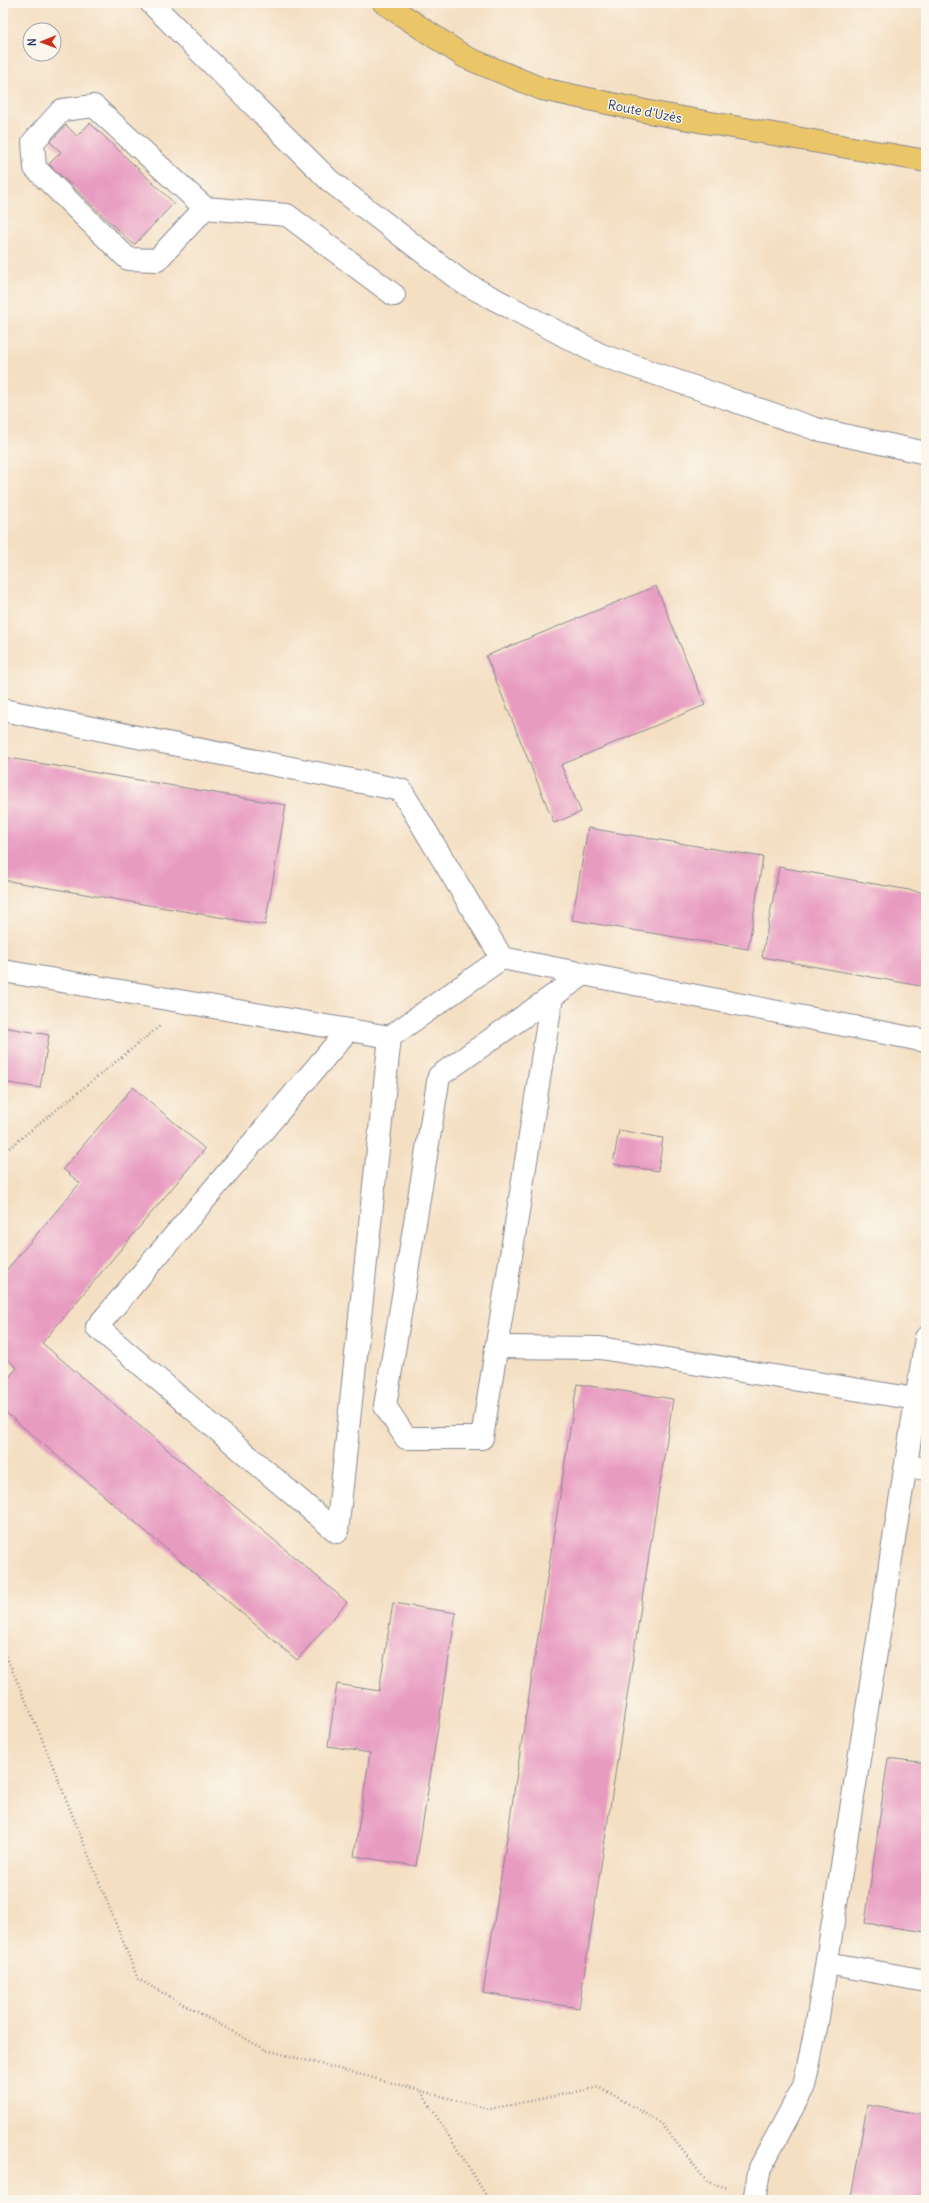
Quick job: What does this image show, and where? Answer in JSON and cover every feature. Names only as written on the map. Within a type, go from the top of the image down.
[{"type":"main road","name":"Route d'Uzès","points":[[384,3],[465,57],[542,89],[654,113],[926,161]]},
{"type":"lane","points":[[151,3],[330,181],[462,282],[602,355],[816,429],[926,453]]},
{"type":"lane","points":[[205,208],[157,260],[128,259],[35,168],[33,142],[62,110],[94,106],[205,208],[287,215],[394,295]]},
{"type":"lane","points":[[3,710],[401,790],[502,958]]},
{"type":"lane","points":[[3,971],[390,1037],[502,958],[926,1041]]},
{"type":"lane","points":[[552,997],[482,1438],[406,1438],[384,1406],[439,1076],[584,974]]},
{"type":"lane","points":[[348,1030],[97,1328],[337,1532],[390,1037]]},
{"type":"lane","points":[[755,2198],[760,2168],[804,2086],[916,1467],[916,1399],[926,1338]]},
{"type":"lane","points":[[496,1347],[600,1348],[916,1399]]},
{"type":"lane","points":[[827,1963],[926,1981]]},
{"type":"path","points":[[3,1153],[189,1003]]},
{"type":"path","points":[[3,1649],[41,1737],[138,1979],[266,2050],[490,2109],[600,2087],[662,2124],[707,2182],[755,2198]]},
{"type":"path","points":[[420,2090],[489,2200]]},
{"type":"building","points":[[90,123],[174,203],[134,245],[49,164],[61,152],[50,142],[66,125],[77,136]]},
{"type":"building","points":[[656,586],[705,705],[561,765],[581,812],[554,823],[486,656]]},
{"type":"building","points":[[3,757],[286,805],[265,925],[3,880]]},
{"type":"building","points":[[588,828],[763,857],[748,949],[572,920]]},
{"type":"building","points":[[779,867],[926,893],[926,987],[762,957]]},
{"type":"building","points":[[3,1027],[49,1035],[40,1088],[3,1082]]},
{"type":"building","points":[[133,1087],[205,1149],[42,1343],[347,1602],[297,1660],[3,1410],[3,1384],[17,1368],[3,1355],[3,1274],[80,1183],[63,1169]]},
{"type":"building","points":[[619,1130],[663,1138],[658,1171],[613,1164]]},
{"type":"building","points":[[577,1384],[673,1399],[579,2008],[483,1993]]},
{"type":"building","points":[[393,1603],[456,1613],[416,1866],[354,1856],[370,1753],[328,1746],[337,1684],[379,1691]]},
{"type":"building","points":[[888,1758],[926,1763],[926,1932],[865,1923]]},
{"type":"building","points":[[867,2105],[926,2115],[926,2200],[851,2198]]}]
